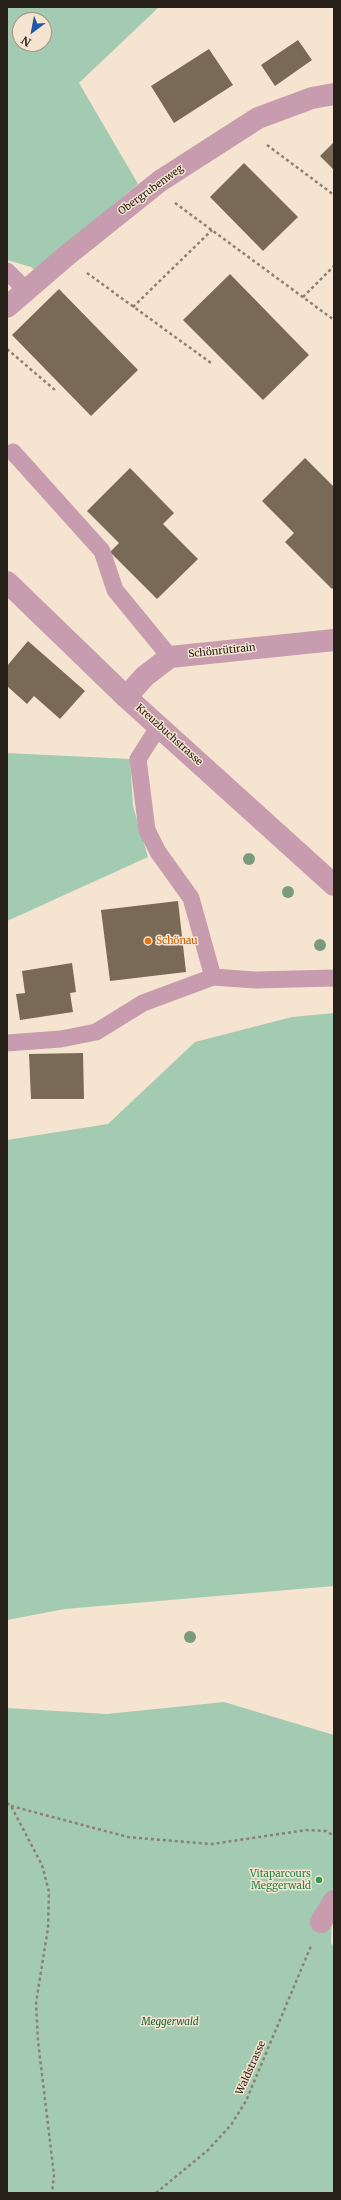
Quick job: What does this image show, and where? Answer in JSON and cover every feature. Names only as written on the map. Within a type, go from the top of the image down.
[{"type":"street","name":"Obergrubenweg","points":[[7,307],[65,257],[153,186],[243,128],[265,116],[312,98],[334,94]]},
{"type":"street","name":"Kreuzbuchstrasse","points":[[7,582],[126,697],[334,885]]},
{"type":"street","name":"Schönrütirain","points":[[170,657],[334,640]]},
{"type":"street","points":[[126,697],[145,676],[170,657]]},
{"type":"street","points":[[321,1922],[334,1901]]},
{"type":"lane","points":[[7,271],[26,290]]},
{"type":"lane","points":[[13,452],[102,551],[115,590],[170,657]]},
{"type":"lane","points":[[159,726],[138,759],[147,830],[158,852],[191,898],[214,977]]},
{"type":"lane","points":[[7,1043],[61,1039],[96,1032],[143,1003],[214,977],[255,980],[334,978]]},
{"type":"path","points":[[243,128],[334,195]]},
{"type":"path","points":[[153,186],[334,320]]},
{"type":"path","points":[[133,307],[212,230]]},
{"type":"path","points":[[65,257],[211,363]]},
{"type":"path","points":[[302,297],[334,266]]},
{"type":"path","points":[[7,349],[55,390]]},
{"type":"path","points":[[7,1803],[11,1806],[128,1837],[212,1844],[306,1830],[326,1831],[334,1836]]},
{"type":"path","points":[[11,1806],[42,1865],[48,1892],[48,1928],[36,2002],[38,2041],[54,2175],[52,2193]]},
{"type":"path","name":"Waldstrasse","points":[[156,2193],[208,2150],[231,2125],[246,2101],[321,1922]]},
{"type":"green space","points":[[7,7],[159,7],[79,83],[138,184],[35,271],[31,267],[7,260]]},
{"type":"green space","points":[[7,753],[130,759],[133,806],[148,857],[7,921]]},
{"type":"green space","points":[[334,1013],[334,1586],[65,1609],[7,1620],[7,1140],[108,1124],[195,1042],[292,1017]]},
{"type":"green space","name":"Meggerwald","points":[[224,1702],[334,1735],[334,1859],[331,1943],[334,1947],[334,2193],[7,2193],[7,1708],[107,1714]]},
{"type":"building","points":[[298,40],[312,60],[275,86],[261,65]]},
{"type":"building","points":[[209,49],[233,85],[174,123],[151,86]]},
{"type":"building","points":[[334,142],[334,170],[320,156]]},
{"type":"building","points":[[244,163],[298,217],[263,251],[210,197]]},
{"type":"building","points":[[230,274],[309,355],[263,400],[183,320]]},
{"type":"building","points":[[59,289],[138,370],[91,416],[12,335]]},
{"type":"building","points":[[305,458],[334,487],[334,587],[332,589],[285,542],[294,533],[262,501]]},
{"type":"building","points":[[130,468],[174,513],[163,524],[198,559],[157,599],[110,552],[119,543],[87,511]]},
{"type":"building","points":[[28,641],[85,691],[60,719],[34,696],[27,704],[7,686],[7,666]]},
{"type":"building","points":[[178,901],[186,972],[110,981],[101,910]]},
{"type":"building","points":[[72,963],[76,992],[70,993],[73,1012],[20,1020],[16,994],[25,993],[22,971]]},
{"type":"building","points":[[83,1053],[84,1099],[31,1099],[29,1054]]},
{"type":"place","name":"Schönau","points":[[148,941]]},
{"type":"place","name":"Vitaparcours Meggerwald","points":[[319,1880]]}]
